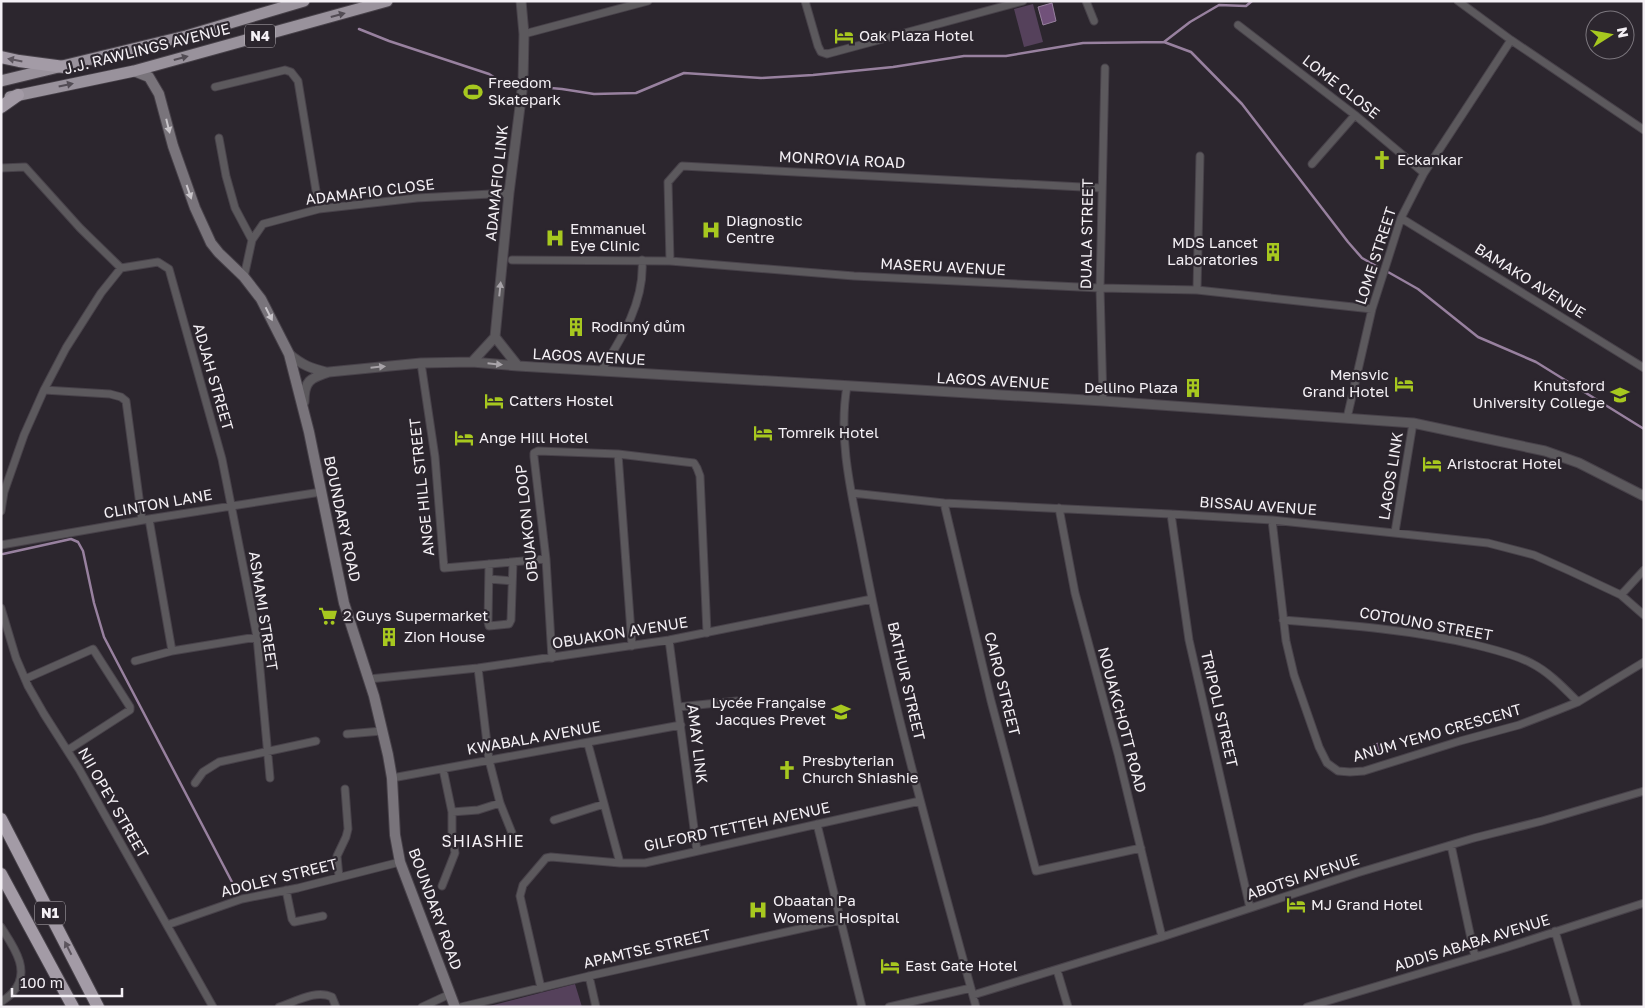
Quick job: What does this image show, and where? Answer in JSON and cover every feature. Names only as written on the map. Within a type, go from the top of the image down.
[{"type":"highway","name":"J.J. RAWLINGS AVENUE","points":[[1,81],[186,36],[304,1]]},
{"type":"highway","name":"J.J. RAWLINGS AVENUE","points":[[1,99],[134,71],[387,1]]},
{"type":"highway","points":[[1,57],[64,67]]},
{"type":"highway","points":[[1,107],[18,96]]},
{"type":"highway","name":"N1","points":[[1,819],[98,1007]]},
{"type":"highway","name":"N1","points":[[1,874],[73,1007]]},
{"type":"main road","name":"BOUNDARY ROAD","points":[[134,71],[149,77],[158,94],[173,146],[195,208],[207,234],[219,253],[262,298],[289,354],[304,407],[344,604],[369,679],[382,731],[392,778],[395,835],[400,862],[455,1007]]},
{"type":"street","name":"ADAMAFIO LINK","points":[[495,337],[509,193],[523,83],[524,34],[522,1]]},
{"type":"street","points":[[524,34],[648,1]]},
{"type":"street","points":[[805,1],[818,46],[821,52],[826,54],[1023,1]]},
{"type":"street","points":[[1086,1],[1094,21]]},
{"type":"street","points":[[1461,2],[1511,40],[1644,130]]},
{"type":"street","name":"LOME CLOSE","points":[[1238,24],[1355,115],[1424,173]]},
{"type":"street","name":"LOME STREET","points":[[1347,418],[1372,309],[1401,218],[1424,173],[1511,40]]},
{"type":"street","name":"DUALA STREET","points":[[1103,401],[1100,288],[1104,68]]},
{"type":"street","points":[[216,87],[285,70],[292,72],[298,81],[319,209]]},
{"type":"street","points":[[1312,164],[1355,115]]},
{"type":"street","points":[[219,138],[226,176],[236,208],[252,240],[244,277]]},
{"type":"street","points":[[1196,290],[1200,156]]},
{"type":"street","name":"MONROVIA ROAD","points":[[670,260],[668,182],[682,166],[1101,188]]},
{"type":"street","points":[[1,168],[25,167],[80,228],[121,268],[101,293],[66,348],[44,390],[24,435],[4,492],[1,511]]},
{"type":"street","name":"ADAMAFIO CLOSE","points":[[252,240],[263,224],[319,209],[417,198],[509,193]]},
{"type":"street","name":"BAMAKO AVENUE","points":[[1401,218],[1644,368]]},
{"type":"street","name":"MASERU AVENUE","points":[[512,260],[670,260],[854,276],[1100,288],[1196,290],[1372,309]]},
{"type":"street","points":[[601,371],[632,317],[640,293],[642,260]]},
{"type":"street","name":"ADJAH STREET","points":[[121,268],[158,262],[169,269],[222,460],[230,506]]},
{"type":"street","points":[[472,362],[495,337],[518,366]]},
{"type":"street","name":"LAGOS AVENUE","points":[[289,354],[298,362],[310,368],[329,372]]},
{"type":"street","name":"LAGOS AVENUE","points":[[304,407],[304,393],[307,383],[316,376],[329,372],[420,363],[472,362],[1103,401],[1413,423],[1545,451],[1579,464],[1644,496]]},
{"type":"street","name":"ANGE HILL STREET","points":[[420,363],[436,457],[444,568],[546,559]]},
{"type":"street","name":"BATHUR STREET","points":[[847,386],[844,405],[846,456],[872,599],[920,801],[976,1007]]},
{"type":"street","points":[[44,390],[110,394],[120,396],[126,401],[146,520],[172,651]]},
{"type":"street","name":"LAGOS LINK","points":[[1395,532],[1413,423]]},
{"type":"street","name":"OBUAKON LOOP","points":[[552,658],[546,559],[534,453],[538,451],[618,454]]},
{"type":"street","points":[[632,646],[618,454],[694,463],[697,468],[700,476],[707,633]]},
{"type":"street","name":"CLINTON LANE","points":[[1,545],[321,492]]},
{"type":"street","name":"BISSAU AVENUE","points":[[852,493],[944,503],[1272,520],[1469,540],[1534,555],[1570,570],[1621,595],[1644,615]]},
{"type":"street","name":"CAIRO STREET","points":[[944,503],[991,700],[1036,871],[1141,848]]},
{"type":"street","name":"ASMAMI STREET","points":[[230,506],[257,637],[270,778]]},
{"type":"street","name":"NOUAKCHOTT ROAD","points":[[1059,508],[1075,593],[1162,937]]},
{"type":"street","name":"TRIPOLI STREET","points":[[1171,514],[1189,640],[1250,908]]},
{"type":"street","name":"ANUM YEMO CRESCENT","points":[[1272,520],[1283,620],[1294,675],[1318,747],[1327,763],[1338,771],[1364,771],[1519,725],[1578,702],[1644,662]]},
{"type":"street","points":[[489,564],[489,626],[509,624],[511,620],[513,562]]},
{"type":"street","points":[[1621,595],[1644,570]]},
{"type":"street","points":[[489,579],[512,581]]},
{"type":"street","name":"OBUAKON AVENUE","points":[[369,679],[478,668],[632,646],[707,633],[872,599]]},
{"type":"street","name":"NII OPEY STREET","points":[[1,608],[16,658],[25,679],[44,714],[80,769],[213,1007]]},
{"type":"street","name":"COTOUNO STREET","points":[[1283,620],[1352,625],[1422,635],[1458,641],[1508,653],[1533,663],[1553,678],[1578,702]]},
{"type":"street","points":[[135,661],[172,651],[257,637]]},
{"type":"street","name":"AMAY LINK","points":[[669,640],[697,851]]},
{"type":"street","points":[[25,679],[93,649],[130,707],[130,710],[68,750]]},
{"type":"street","points":[[478,668],[489,760],[500,803],[512,833]]},
{"type":"street","points":[[678,707],[738,701]]},
{"type":"street","name":"KWABALA AVENUE","points":[[392,778],[588,744],[681,725]]},
{"type":"street","points":[[347,734],[382,731]]},
{"type":"street","points":[[195,784],[203,772],[219,762],[316,741]]},
{"type":"street","points":[[588,744],[620,863]]},
{"type":"street","points":[[442,886],[454,853],[452,812],[443,769]]},
{"type":"street","points":[[339,877],[337,856],[346,838],[348,829],[345,789]]},
{"type":"street","name":"ABOTSI AVENUE","points":[[889,1007],[972,991],[1057,970],[1451,844],[1542,821],[1644,791]]},
{"type":"street","name":"GILFORD TETTEH AVENUE","points":[[541,988],[520,896],[523,885],[546,858],[645,863],[920,801]]},
{"type":"street","points":[[452,812],[478,810],[500,803]]},
{"type":"street","points":[[554,820],[604,804]]},
{"type":"street","points":[[817,824],[862,1007]]},
{"type":"street","points":[[1451,844],[1475,957]]},
{"type":"street","name":"ADOLEY STREET","points":[[167,926],[242,899],[400,862]]},
{"type":"street","points":[[286,890],[294,922],[323,916]]},
{"type":"street","name":"ADDIS ABABA AVENUE","points":[[1308,1007],[1475,957],[1644,903]]},
{"type":"street","name":"APAMTSE STREET","points":[[461,1007],[589,976],[840,920]]},
{"type":"street","points":[[1,927],[19,956],[21,968],[19,982],[14,991],[1,1002]]},
{"type":"street","points":[[1555,931],[1577,1007]]},
{"type":"street","points":[[1057,970],[1068,1007]]},
{"type":"street","points":[[589,976],[596,1007]]},
{"type":"street","points":[[280,1007],[315,995],[326,994],[332,997],[336,1007]]},
{"type":"street","points":[[422,1007],[450,994]]},
{"type":"shaded area","points":[[1052,3],[1056,21],[1043,25],[1038,7]]},
{"type":"shaded area","points":[[1033,4],[1043,42],[1024,47],[1014,9]]},
{"type":"shaded area","points":[[1385,742],[1388,745],[1381,752],[1373,748],[1373,744]]},
{"type":"shaded area","points":[[575,984],[582,1007],[486,1007]]},
{"type":"waterway","points":[[359,29],[389,41],[489,74],[505,84],[594,94],[636,93],[684,73],[761,78],[813,75],[893,67],[964,56],[1006,56],[1083,43],[1164,42],[1190,22],[1219,5],[1246,6],[1252,1]]},
{"type":"waterway","points":[[1164,42],[1191,52],[1242,104],[1348,242],[1362,258],[1378,267]]},
{"type":"waterway","points":[[1388,272],[1418,289],[1478,337],[1536,362],[1644,429]]},
{"type":"waterway","points":[[3,554],[71,539],[78,542],[83,551],[94,603],[104,637],[232,882]]},
{"type":"place","name":"Oak Plaza Hotel","points":[[844,36]]},
{"type":"place","name":"Freedom Skatepark","points":[[473,92]]},
{"type":"place","name":"Eckankar","points":[[1382,160]]},
{"type":"place","name":"Diagnostic Centre","points":[[711,230]]},
{"type":"place","name":"Emmanuel Eye Clinic","points":[[555,238]]},
{"type":"place","name":"MDS Lancet Laboratories","points":[[1273,252]]},
{"type":"place","name":"Rodinný dům","points":[[576,327]]},
{"type":"place","name":"Mensvic Grand Hotel","points":[[1404,384]]},
{"type":"place","name":"Dellino Plaza","points":[[1193,388]]},
{"type":"place","name":"Knutsford University College","points":[[1620,395]]},
{"type":"place","name":"Catters Hostel","points":[[494,401]]},
{"type":"place","name":"Tomreik Hotel","points":[[763,433]]},
{"type":"place","name":"Ange Hill Hotel","points":[[464,438]]},
{"type":"place","name":"Aristocrat Hotel","points":[[1432,464]]},
{"type":"place","name":"2 Guys Supermarket","points":[[328,616]]},
{"type":"place","name":"Zion House","points":[[389,637]]},
{"type":"place","name":"Lycée Française Jacques Prevet","points":[[841,712]]},
{"type":"place","name":"Presbyterian Church Shiashie","points":[[787,770]]},
{"type":"place","name":"MJ Grand Hotel","points":[[1296,905]]},
{"type":"place","name":"Obaatan Pa Womens Hospital","points":[[758,910]]},
{"type":"place","name":"East Gate Hotel","points":[[890,966]]},
{"type":"district","name":"SHIASHIE","points":[[483,841]]}]
